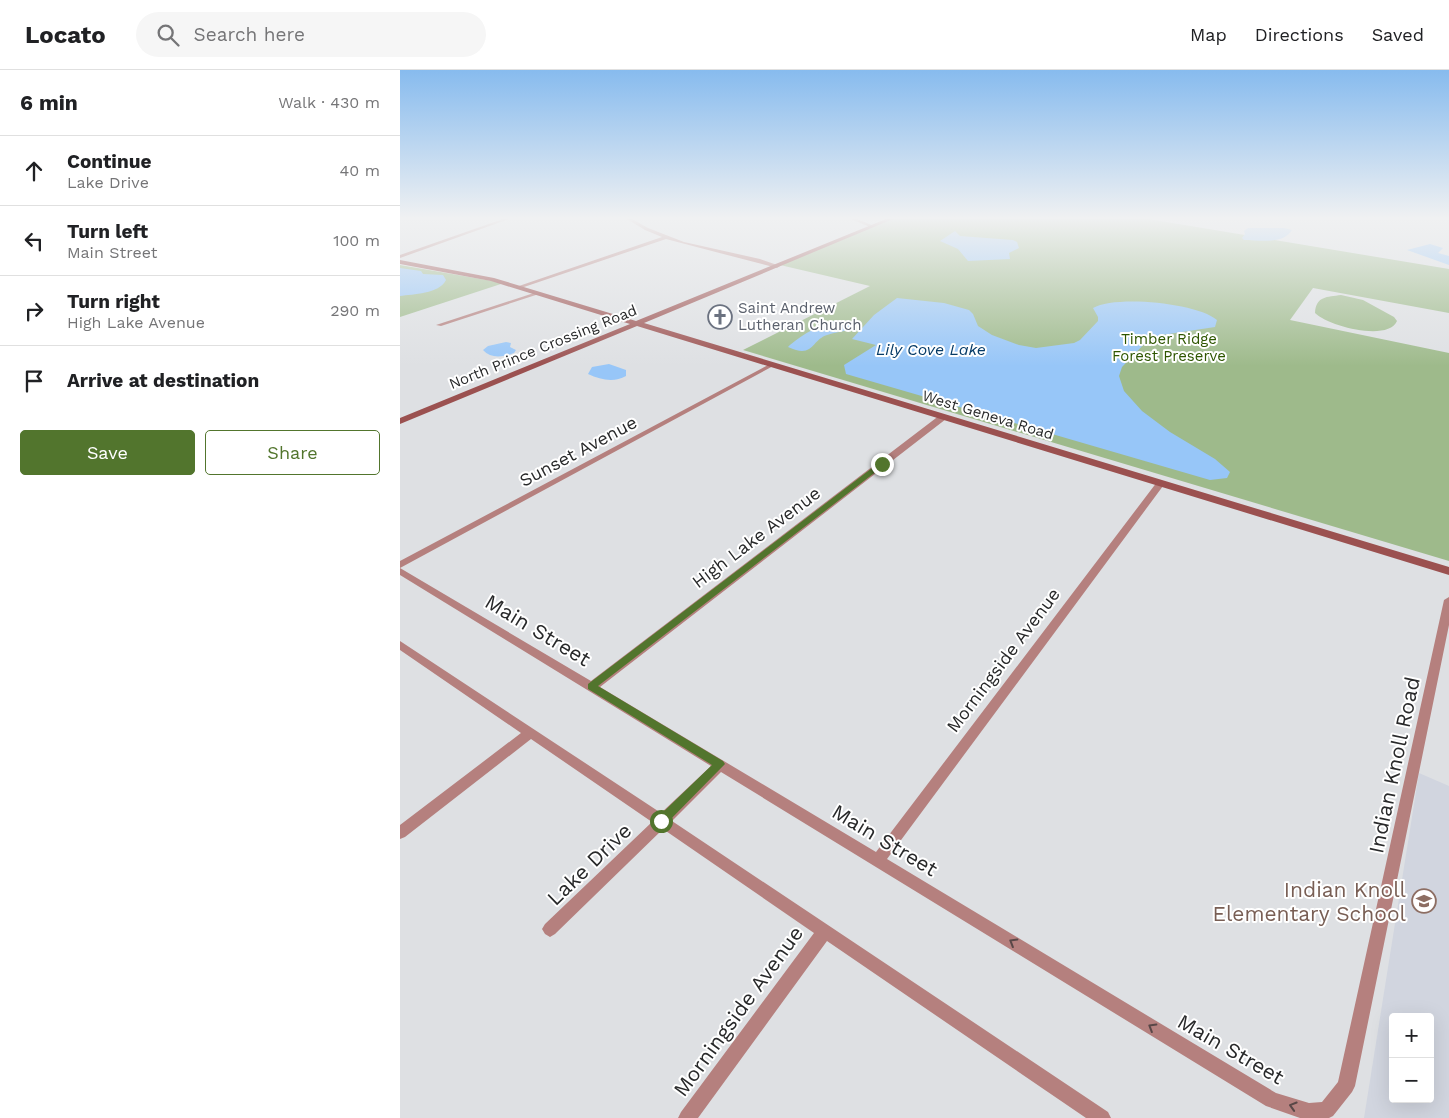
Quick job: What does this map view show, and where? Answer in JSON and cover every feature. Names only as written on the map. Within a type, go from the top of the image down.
[{"type":"main road","name":"West Geneva Road","points":[[434,268],[519,287],[772,366],[1449,571]]},
{"type":"main road","name":"North Prince Crossing Road","points":[[400,421],[771,268]]},
{"type":"street","points":[[519,287],[576,268]]},
{"type":"street","points":[[439,325],[539,293]]},
{"type":"street","name":"Sunset Avenue","points":[[400,565],[772,366]]},
{"type":"street","name":"High Lake Avenue","points":[[591,687],[943,417]]},
{"type":"street","name":"Morningside Avenue","points":[[878,860],[1160,484]]},
{"type":"street","name":"Main Street","points":[[400,571],[1272,1100],[1309,1112],[1327,1110],[1346,1086]]},
{"type":"street","name":"Indian Knoll Road","points":[[1346,1086],[1449,600]]},
{"type":"street","points":[[400,645],[1102,1118]]},
{"type":"street","points":[[400,833],[530,733]]},
{"type":"street","name":"Lake Drive","points":[[550,929],[720,764]]},
{"type":"street","name":"Morningside Avenue","points":[[687,1118],[824,932]]},
{"type":"shaded area","name":"Indian Knoll Elementary School","points":[[1419,773],[1449,786],[1449,1118],[1364,1118]]},
{"type":"green space","points":[[400,268],[417,268],[504,283],[400,317]]},
{"type":"green space","name":"Timber Ridge Forest Preserve","points":[[792,268],[1449,269],[1449,313],[1313,288],[1290,320],[1449,353],[1449,561],[743,350],[870,286]]},
{"type":"green space","points":[[1341,295],[1363,300],[1394,317],[1397,321],[1391,327],[1382,330],[1358,330],[1332,323],[1315,313],[1320,300]]},
{"type":"water","points":[[400,268],[421,271],[423,274],[443,275],[446,280],[443,285],[432,291],[400,296]]},
{"type":"water","name":"Lily Cove Lake","points":[[897,298],[944,303],[969,310],[973,314],[978,326],[992,335],[1019,345],[1036,348],[1074,343],[1080,340],[1098,321],[1093,308],[1104,304],[1119,302],[1156,303],[1175,305],[1207,314],[1217,320],[1215,327],[1162,335],[1147,341],[1122,367],[1119,376],[1124,391],[1142,411],[1170,432],[1215,459],[1230,472],[1227,478],[1210,480],[846,374],[844,365],[876,345],[852,339],[874,315]]},
{"type":"water","points":[[834,321],[850,323],[851,329],[822,337],[808,350],[796,350],[788,347],[809,331]]},
{"type":"water","points":[[506,342],[511,343],[510,347],[516,350],[514,353],[497,356],[490,355],[483,350],[488,346]]},
{"type":"water","points":[[609,364],[626,370],[626,376],[607,380],[588,374],[592,367]]},
{"type":"place","name":"Saint Andrew Lutheran Church","points":[[720,317]]},
{"type":"place","name":"Indian Knoll Elementary School","points":[[1424,901]]},
{"type":"route","points":[[661,821],[720,764],[591,687],[882,464]]}]
